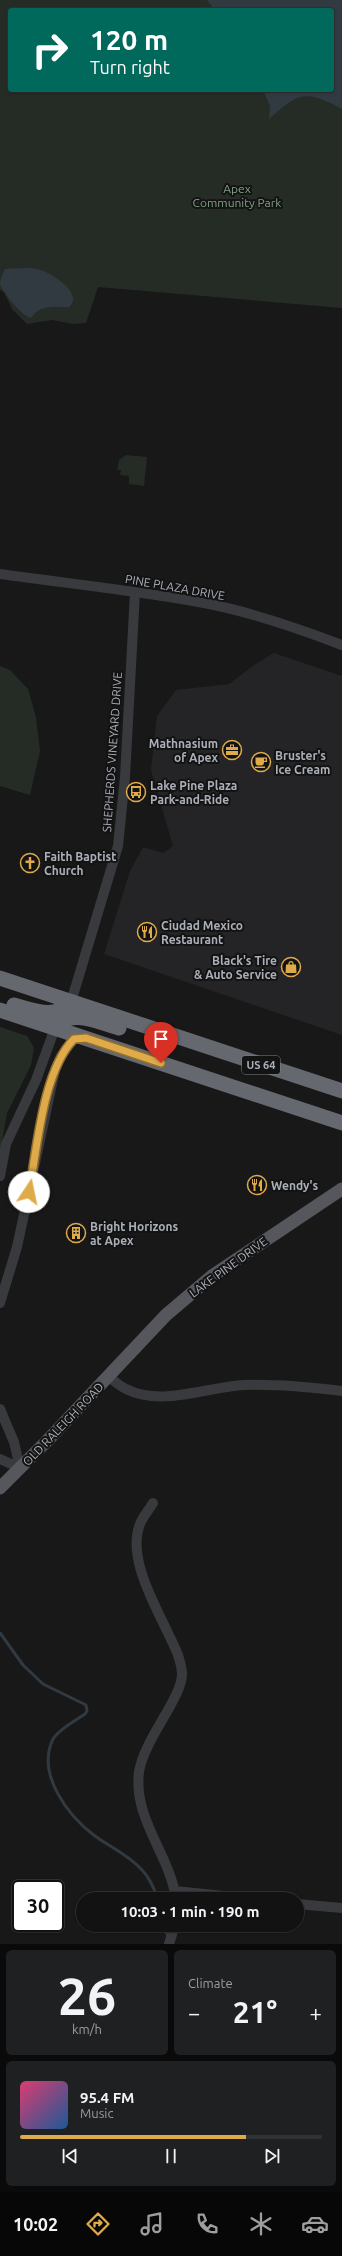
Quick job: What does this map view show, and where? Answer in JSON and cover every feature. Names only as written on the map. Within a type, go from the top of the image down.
[{"type":"highway","name":"US 64","points":[[0,978],[342,1091]]},
{"type":"highway","points":[[0,1000],[49,1013],[60,1011],[71,1002]]},
{"type":"highway","name":"US 64","points":[[0,1010],[342,1123]]},
{"type":"highway","points":[[55,1028],[60,1021],[69,1017],[83,1018],[166,1041],[180,1038]]},
{"type":"main road","name":"LAKE PINE DRIVE","points":[[109,1377],[166,1315],[212,1276],[342,1189]]},
{"type":"main road","name":"OLD RALEIGH ROAD","points":[[0,1488],[109,1377]]},
{"type":"street","name":"PINE PLAZA DRIVE","points":[[0,574],[135,592],[188,601],[240,612],[273,621],[342,645]]},
{"type":"street","name":"SHEPHERDS VINEYARD DRIVE","points":[[71,1002],[118,846],[125,777],[135,592]]},
{"type":"street","points":[[0,1176],[6,1144],[36,1080],[55,1028]]},
{"type":"street","points":[[0,1302],[18,1241],[45,1107],[55,1070],[61,1056],[74,1039],[86,1038]]},
{"type":"street","name":"OLD RALEIGH ROAD","points":[[109,1377],[126,1389],[146,1395],[166,1397],[244,1385],[295,1386],[342,1391]]},
{"type":"street","points":[[0,1409],[14,1442],[20,1468]]},
{"type":"street","points":[[0,1459],[20,1468]]},
{"type":"street","points":[[153,1503],[140,1523],[138,1532],[139,1561],[146,1587],[179,1655],[182,1675],[177,1691],[145,1748],[141,1761],[138,1789],[145,1818],[174,1892]]},
{"type":"street","points":[[304,1905],[342,1908]]},
{"type":"street","points":[[169,1944],[172,1932]]},
{"type":"shaded area","points":[[207,0],[342,0],[342,109],[319,98],[302,97],[287,104],[269,119],[270,106],[264,92],[334,92],[334,8],[213,8]]},
{"type":"shaded area","points":[[33,268],[49,274],[57,278],[69,289],[73,301],[69,307],[43,308],[31,318],[27,317],[13,304],[0,284],[5,269]]},
{"type":"shaded area","points":[[274,653],[342,676],[342,1035],[104,954],[130,871],[143,847],[163,853],[173,846],[151,770],[157,716],[176,690],[229,684],[254,665]]},
{"type":"green space","name":"Apex Community Park","points":[[0,0],[342,0],[342,308],[98,287],[86,323],[73,324],[52,320],[27,324],[12,309],[4,292],[0,290]]},
{"type":"green space","points":[[126,455],[147,457],[144,486],[129,484],[129,476],[120,475],[121,470],[117,470],[119,460]]},
{"type":"green space","points":[[0,666],[10,670],[28,689],[36,717],[40,751],[30,795],[0,786]]},
{"type":"green space","points":[[0,1027],[27,1036],[34,1048],[31,1065],[7,1113],[0,1153]]},
{"type":"waterway","points":[[0,1633],[23,1665],[43,1684],[86,1705],[87,1711],[85,1714],[63,1729],[53,1739],[49,1752],[49,1766],[52,1780],[65,1806],[85,1828],[137,1865],[150,1880],[155,1892]]},
{"type":"waterway","points":[[166,1932],[168,1936]]},
{"type":"place","name":"Mathnasium of Apex","points":[[232,750]]},
{"type":"place","name":"Bruster's Ice Cream","points":[[261,762]]},
{"type":"place","name":"Lake Pine Plaza Park-and-Ride","points":[[136,792]]},
{"type":"place","name":"Faith Baptist Church","points":[[30,863]]},
{"type":"place","name":"Ciudad Mexico Restaurant","points":[[147,932]]},
{"type":"place","name":"Black's Tire & Auto Service","points":[[291,967]]},
{"type":"place","name":"Wendy's","points":[[257,1185]]},
{"type":"place","name":"Bright Horizons at Apex","points":[[76,1233]]},
{"type":"route","points":[[29,1192],[50,1085],[61,1056],[74,1039],[86,1038],[161,1063]]}]
